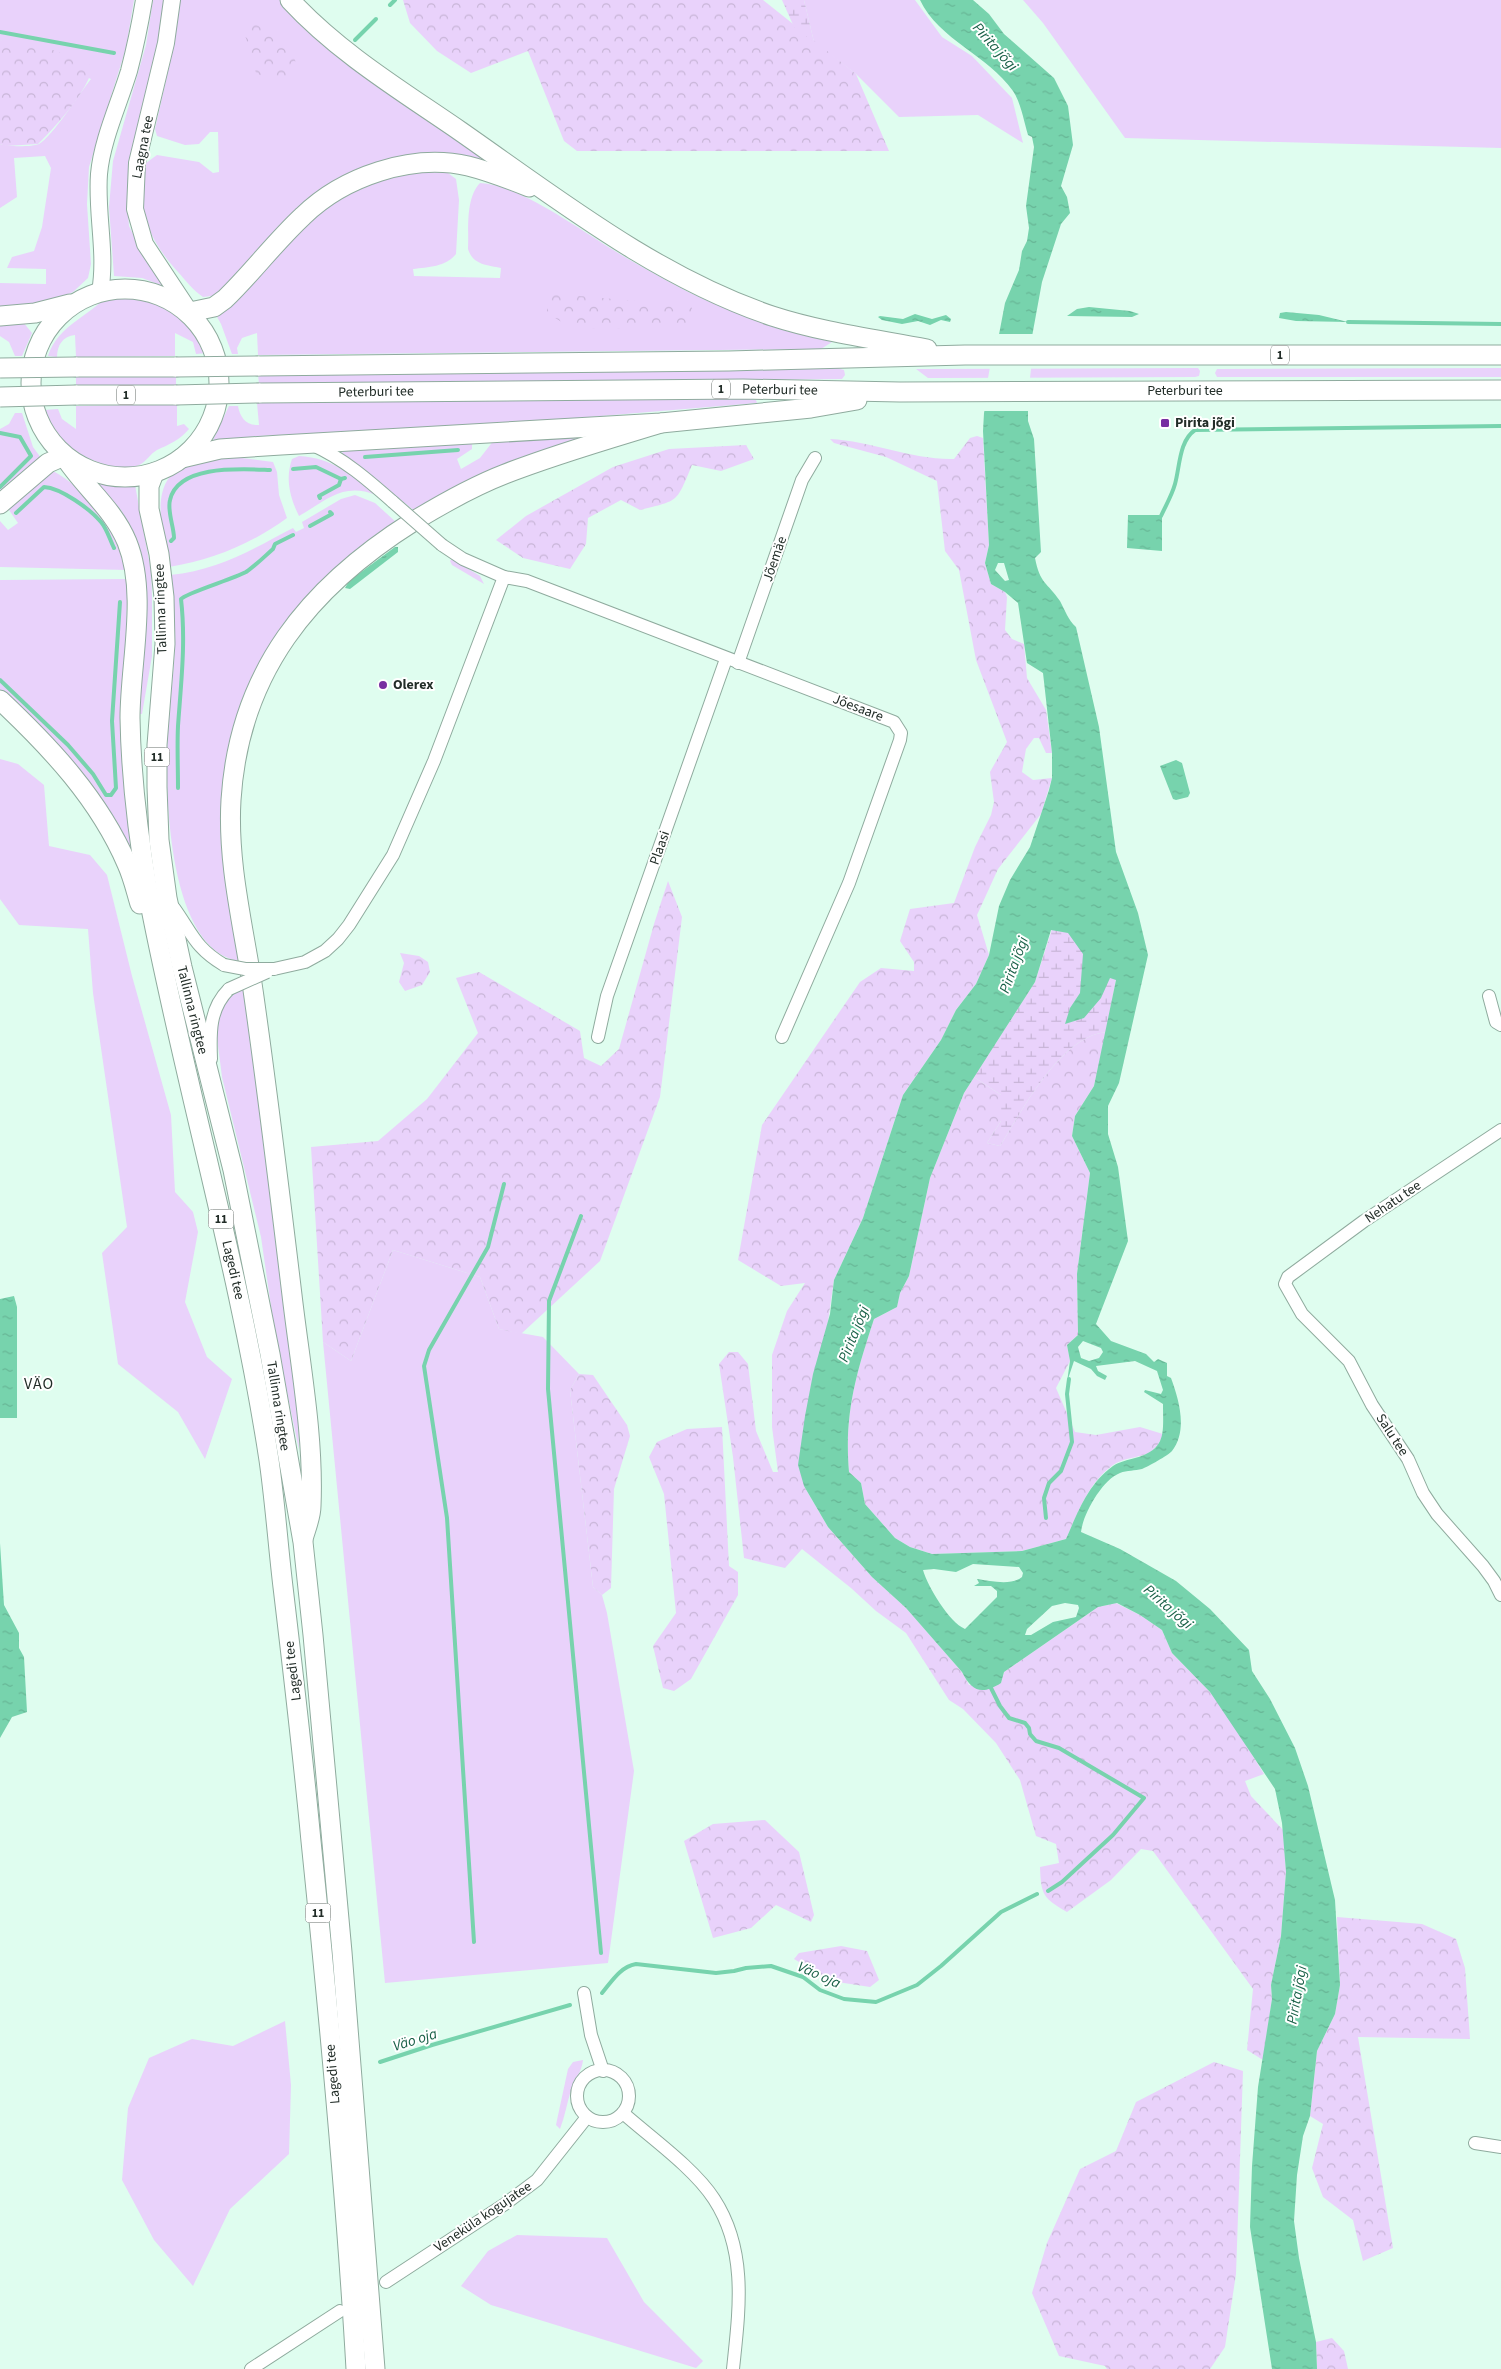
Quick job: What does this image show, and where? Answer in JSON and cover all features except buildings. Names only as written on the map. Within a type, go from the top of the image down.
[{"type":"highway","points":[[290,0],[349,54],[562,202],[673,273],[720,296],[772,316],[846,334],[965,355]]},
{"type":"highway","points":[[190,312],[208,309],[225,299],[303,216],[326,196],[352,180],[421,163],[466,166],[514,181],[562,202]]},
{"type":"highway","points":[[0,316],[35,313],[76,302],[100,292],[125,289],[149,293],[190,312],[207,334],[216,360],[219,387],[214,414],[210,422],[201,439],[182,458]]},
{"type":"highway","points":[[76,302],[58,317],[38,344],[30,374],[32,404],[44,433],[64,456],[81,468],[102,475],[125,478],[154,473],[182,458],[220,450],[309,443],[661,423],[811,408],[900,392]]},
{"type":"highway","name":"Peterburi tee","points":[[0,368],[749,360],[965,355],[1501,355]]},
{"type":"highway","name":"Peterburi tee","points":[[0,397],[743,389],[900,392],[1501,390]]},
{"type":"highway","points":[[302,1542],[311,1509],[309,1434],[261,1048],[231,840],[231,802],[235,764],[246,720],[254,696],[275,654],[300,617],[341,574],[382,542],[434,509],[502,474],[661,423]]},
{"type":"highway","points":[[0,504],[48,464],[64,456]]},
{"type":"highway","name":"Tallinna ringtee","points":[[64,456],[77,477],[99,497],[116,520],[126,538],[132,556],[137,591],[130,714],[133,785],[147,888],[166,982]]},
{"type":"highway","name":"Tallinna ringtee","points":[[154,473],[149,486],[149,509],[159,554],[164,597],[165,644],[157,745],[156,787],[167,898],[198,1036],[212,1086],[243,1218],[270,1354],[302,1542]]},
{"type":"highway","points":[[0,700],[38,736],[72,773],[100,814],[128,865],[166,982]]},
{"type":"highway","name":"Lagedi tee","points":[[166,982],[244,1323],[268,1458],[304,1763],[328,2003],[356,2369]]},
{"type":"highway","name":"Lagedi tee","points":[[302,1542],[313,1635],[342,1961],[375,2369]]},
{"type":"main road","points":[[100,292],[104,272],[99,217],[99,173],[110,128],[129,71],[144,0]]},
{"type":"main road","name":"Laagna tee","points":[[172,0],[166,43],[137,163],[135,209],[145,244],[190,312]]},
{"type":"street","name":"Jõesaare","points":[[309,443],[331,453],[358,472],[442,545],[463,560],[504,577],[527,581],[894,722],[901,733],[849,882],[782,1037]]},
{"type":"street","name":"Jõemäe","points":[[732,661],[802,480],[815,458]]},
{"type":"street","points":[[212,1086],[211,1025],[215,1008],[229,989],[274,969],[306,962],[325,951],[349,925],[393,855],[434,760],[504,577]]},
{"type":"street","name":"Plaasi","points":[[598,1038],[608,996],[732,661]]},
{"type":"street","points":[[167,898],[185,928],[199,945],[224,965],[245,969],[274,969]]},
{"type":"street","points":[[1489,996],[1496,1022],[1501,1025]]},
{"type":"street","name":"Nehatu tee","points":[[1288,1277],[1364,1221],[1501,1130]]},
{"type":"street","name":"Salu tee","points":[[1288,1277],[1285,1284],[1302,1314],[1349,1361],[1372,1404],[1408,1459],[1436,1514],[1482,1566],[1501,1596]]},
{"type":"street","points":[[584,1993],[591,2036],[603,2071]]},
{"type":"street","points":[[603,2071],[618,2076],[624,2082],[629,2098],[622,2113],[610,2121],[594,2121],[587,2117],[578,2104],[578,2088],[587,2076],[603,2071]]},
{"type":"street","points":[[622,2113],[694,2176],[714,2198],[723,2215],[736,2254],[740,2276],[733,2369]]},
{"type":"street","name":"Veneküla kogujatee","points":[[386,2282],[505,2204],[537,2180],[587,2117]]},
{"type":"street","points":[[1475,2143],[1501,2147]]},
{"type":"street","points":[[251,2369],[340,2311]]},
{"type":"green space","points":[[0,0],[134,0],[126,48],[89,167],[87,204],[91,264],[88,278],[73,292],[57,299],[0,309],[0,283],[46,284],[46,269],[7,268],[12,257],[34,251],[42,227],[51,168],[45,156],[14,158],[17,197],[0,208],[0,144],[31,146],[45,140],[91,79],[0,40]]},
{"type":"green space","points":[[153,0],[167,0],[166,12],[129,173],[127,203],[129,226],[139,246],[169,288],[142,278],[114,276],[109,207],[113,161],[146,45]]},
{"type":"green space","points":[[180,0],[280,0],[304,26],[501,167],[384,161],[225,289],[212,296],[203,297],[187,282],[159,248],[147,222],[144,209],[143,180],[146,163],[157,155],[199,162],[213,173],[219,172],[218,132],[210,132],[199,144],[185,145],[157,136],[155,129],[173,49]]},
{"type":"green space","points":[[403,0],[763,0],[856,74],[889,151],[577,151],[564,141],[528,51],[471,73],[437,51],[410,23]]},
{"type":"green space","points":[[782,0],[804,0],[814,42],[794,27]]},
{"type":"green space","points":[[804,0],[915,0],[942,37],[972,56],[1012,98],[1023,143],[978,115],[899,117],[856,74],[814,42]]},
{"type":"green space","points":[[1023,0],[1501,0],[1501,148],[1125,138],[1043,23]]},
{"type":"green space","points":[[253,24],[271,33],[288,48],[296,62],[297,80],[270,80],[256,73],[245,35]]},
{"type":"green space","points":[[0,40],[43,46],[93,66],[90,76],[78,97],[38,144],[6,146],[0,144]]},
{"type":"green space","points":[[429,172],[448,173],[456,179],[459,200],[456,254],[442,264],[413,269],[414,276],[500,278],[501,268],[477,261],[468,249],[470,206],[475,190],[480,183],[496,186],[531,200],[637,264],[694,295],[772,325],[832,342],[821,349],[258,355],[257,333],[242,338],[237,348],[238,354],[232,354],[216,315],[245,291],[306,225],[340,199],[358,189],[402,176]]},
{"type":"green space","points":[[118,293],[147,298],[173,309],[194,327],[207,353],[196,354],[193,342],[175,333],[175,356],[76,357],[75,335],[64,339],[58,349],[57,357],[48,356],[59,336],[66,329],[109,294]]},
{"type":"green space","points":[[548,293],[691,306],[698,324],[626,329],[573,329],[547,313]]},
{"type":"green space","points":[[23,322],[32,333],[22,356],[15,356],[9,342],[0,336],[0,323]]},
{"type":"green space","points":[[837,368],[844,370],[845,375],[842,379],[259,384],[258,374]]},
{"type":"green space","points":[[1198,368],[1200,371],[1199,376],[1195,377],[928,378],[916,369]]},
{"type":"green space","points":[[1501,368],[1501,377],[1217,377],[1215,373],[1217,369]]},
{"type":"green space","points":[[176,375],[176,385],[76,386],[76,377]]},
{"type":"green space","points":[[740,398],[756,400],[757,403],[506,424],[258,436],[212,442],[229,406],[238,406],[244,420],[254,425],[259,425],[257,403]]},
{"type":"green space","points":[[177,404],[177,426],[184,424],[189,429],[178,439],[155,452],[141,464],[130,467],[119,467],[96,462],[74,450],[59,437],[45,410],[58,409],[62,419],[76,429],[76,406]]},
{"type":"green space","points":[[15,413],[22,413],[33,447],[41,458],[32,464],[0,495],[0,429],[9,424]]},
{"type":"green space","points":[[607,432],[416,512],[342,453],[346,447],[472,441],[472,449],[457,459],[461,469],[480,458],[494,440]]},
{"type":"green space","points":[[977,436],[983,438],[989,545],[985,563],[991,584],[1005,592],[1007,597],[1005,630],[1012,639],[1024,644],[1027,678],[1046,710],[1052,753],[1046,753],[1039,738],[1034,738],[1026,749],[1022,772],[1033,780],[1052,778],[1041,814],[998,869],[977,915],[989,955],[976,984],[956,1010],[941,1040],[903,1095],[863,1218],[834,1280],[804,1486],[828,1527],[872,1577],[906,1608],[962,1672],[969,1685],[1001,1683],[1004,1672],[1098,1607],[1116,1603],[1140,1615],[1162,1630],[1172,1653],[1210,1692],[1229,1717],[1264,1774],[1245,1781],[1251,1796],[1283,1830],[1286,1872],[1281,1936],[1271,1985],[1272,1999],[1263,2060],[1247,2050],[1253,1989],[1153,1851],[1141,1849],[1111,1880],[1067,1912],[1053,1903],[1048,1899],[1043,1890],[1040,1867],[1059,1863],[1056,1844],[1036,1836],[1020,1780],[996,1743],[963,1709],[949,1700],[906,1633],[876,1611],[851,1588],[802,1549],[785,1568],[744,1558],[733,1457],[719,1364],[729,1352],[738,1352],[748,1364],[756,1431],[773,1472],[778,1472],[772,1427],[772,1355],[787,1311],[805,1283],[781,1286],[738,1260],[762,1125],[860,982],[881,968],[914,971],[914,962],[900,941],[910,909],[954,903],[975,847],[991,815],[994,802],[990,772],[1007,742],[976,660],[959,570],[945,551],[937,481],[886,457],[834,443],[830,439],[846,440],[923,457],[954,459],[970,438]]},
{"type":"green space","points":[[746,445],[754,459],[721,471],[692,465],[683,487],[675,498],[670,501],[640,510],[621,500],[588,518],[586,544],[570,569],[523,558],[496,540],[526,516],[613,467],[669,449]]},
{"type":"green space","points":[[299,456],[322,460],[340,468],[376,495],[354,491],[345,492],[327,499],[299,516],[291,495],[289,474],[292,459]]},
{"type":"green space","points":[[234,457],[273,462],[277,472],[279,495],[287,518],[260,536],[231,550],[201,560],[169,567],[163,534],[161,502],[164,487],[171,475],[184,466],[203,460]]},
{"type":"green space","points":[[53,471],[80,490],[103,515],[120,547],[127,570],[0,567],[0,521],[8,530],[18,523],[9,510],[12,504]]},
{"type":"green space","points":[[91,479],[123,485],[135,485],[151,571],[152,596],[152,656],[142,714],[139,714],[136,542],[121,510]]},
{"type":"green space","points":[[355,495],[375,503],[397,523],[346,561],[300,605],[226,762],[222,811],[231,906],[239,961],[216,951],[199,931],[186,905],[177,873],[171,840],[167,753],[175,635],[170,575],[204,569],[219,564],[293,528],[296,532],[304,528],[302,522],[341,499]]},
{"type":"green space","points":[[452,559],[480,576],[484,584],[452,565],[450,561]]},
{"type":"green space","points":[[128,579],[124,679],[138,872],[42,730],[0,690],[0,580]]},
{"type":"green space","points":[[0,759],[18,764],[44,785],[49,846],[90,855],[107,875],[132,976],[171,1115],[175,1192],[193,1212],[198,1232],[185,1302],[207,1357],[232,1379],[205,1459],[178,1412],[118,1364],[102,1253],[127,1227],[93,993],[88,929],[19,925],[0,899]]},
{"type":"green space","points":[[668,881],[682,917],[660,1097],[600,1261],[521,1334],[499,1329],[480,1277],[393,1250],[351,1361],[323,1342],[311,1147],[378,1141],[427,1099],[478,1033],[456,978],[479,972],[580,1031],[584,1058],[601,1066],[619,1049]]},
{"type":"green space","points":[[1075,920],[1116,979],[1106,1032],[1089,1037],[1073,1047],[1044,1077],[1000,1146],[987,1143],[1001,1121],[1001,1095],[974,1077],[1035,982],[1052,929]]},
{"type":"green space","points":[[400,953],[419,956],[428,962],[430,972],[422,985],[405,991],[399,982],[404,963]]},
{"type":"green space","points":[[244,989],[298,1410],[299,1450],[275,1334],[261,1237],[222,1077],[217,1038],[217,1023],[221,1010],[226,1001]]},
{"type":"green space","points":[[1106,1032],[1094,1086],[1075,1116],[1072,1136],[1090,1173],[1077,1274],[1078,1335],[1067,1345],[1070,1361],[1056,1388],[1075,1432],[1096,1435],[1140,1427],[1163,1434],[1159,1443],[1148,1453],[1120,1461],[1104,1472],[1090,1489],[1066,1539],[1022,1551],[932,1554],[910,1547],[895,1538],[865,1504],[861,1483],[849,1472],[848,1431],[853,1394],[874,1319],[897,1307],[900,1293],[909,1276],[930,1178],[964,1093],[974,1077],[1001,1095],[1001,1121],[987,1143],[1000,1146],[1044,1077],[1058,1061],[1073,1047],[1089,1037]]},
{"type":"green space","points":[[393,1250],[480,1277],[499,1329],[543,1337],[579,1374],[570,1390],[593,1587],[602,1595],[607,1613],[634,1771],[608,1963],[385,1983],[323,1342],[351,1361]]},
{"type":"green space","points":[[579,1374],[593,1375],[627,1425],[630,1436],[614,1489],[611,1588],[602,1595],[593,1587],[570,1390]]},
{"type":"green space","points":[[722,1427],[729,1566],[738,1572],[738,1595],[691,1679],[674,1691],[663,1688],[653,1646],[676,1613],[664,1494],[649,1457],[657,1442],[687,1429]]},
{"type":"green space","points":[[765,1820],[799,1852],[814,1915],[811,1922],[776,1905],[751,1928],[713,1938],[684,1841],[713,1824]]},
{"type":"green space","points":[[1337,1917],[1422,1924],[1456,1939],[1465,1968],[1470,2039],[1358,2037],[1393,2248],[1363,2261],[1353,2220],[1323,2197],[1312,2168],[1323,2124],[1310,2116],[1317,2051],[1335,2014],[1340,1985]]},
{"type":"green space","points":[[841,1946],[867,1951],[879,1980],[870,1987],[831,1981],[794,1959],[799,1953]]},
{"type":"green space","points":[[285,2021],[291,2085],[289,2154],[230,2209],[193,2286],[154,2240],[122,2180],[128,2108],[149,2058],[192,2039],[233,2046]]},
{"type":"green space","points":[[583,2060],[571,2090],[560,2129],[556,2125],[568,2069],[573,2062]]},
{"type":"green space","points":[[1214,2062],[1243,2071],[1236,2274],[1225,2347],[1210,2369],[1107,2369],[1105,2366],[1059,2356],[1032,2293],[1047,2243],[1080,2169],[1116,2151],[1136,2102]]},
{"type":"green space","points":[[517,2235],[607,2238],[644,2302],[703,2361],[696,2368],[491,2305],[461,2286],[488,2251]]},
{"type":"green space","points":[[1332,2338],[1344,2351],[1348,2369],[1317,2369],[1316,2342]]},
{"type":"water","points":[[920,0],[973,0],[989,14],[1004,34],[1054,78],[1068,106],[1073,145],[1061,186],[1067,197],[1070,213],[1061,224],[1042,282],[1031,342],[1028,378],[1028,421],[1034,439],[1041,552],[1035,558],[1039,573],[1076,627],[1099,727],[1116,852],[1138,913],[1148,955],[1119,1083],[1108,1106],[1108,1134],[1118,1167],[1128,1241],[1096,1324],[1111,1341],[1146,1354],[1154,1362],[1158,1359],[1167,1363],[1167,1376],[1171,1378],[1177,1396],[1181,1424],[1177,1443],[1170,1453],[1142,1469],[1120,1473],[1100,1490],[1089,1507],[1081,1532],[1120,1549],[1176,1581],[1210,1609],[1249,1650],[1252,1671],[1270,1699],[1295,1748],[1308,1786],[1335,1900],[1340,1985],[1335,2014],[1317,2051],[1310,2116],[1303,2136],[1297,2175],[1294,2221],[1299,2258],[1316,2342],[1317,2369],[1272,2369],[1250,2227],[1258,2087],[1272,1999],[1271,1985],[1281,1936],[1286,1872],[1282,1823],[1275,1789],[1210,1692],[1172,1653],[1162,1630],[1140,1615],[1117,1603],[1098,1607],[1004,1672],[1001,1683],[988,1689],[978,1690],[970,1684],[962,1672],[906,1608],[872,1577],[828,1527],[804,1486],[798,1465],[813,1374],[830,1314],[834,1280],[863,1218],[903,1095],[941,1040],[956,1010],[976,984],[989,955],[999,906],[1010,880],[1030,847],[1052,778],[1052,753],[1043,673],[1027,663],[1018,603],[1005,592],[991,584],[985,563],[989,545],[983,431],[984,413],[1005,303],[1019,270],[1022,251],[1027,241],[1029,228],[1026,206],[1034,147],[1032,137],[1028,135],[1016,96],[1003,78],[951,37],[928,14]],"holes":[[[998,563],[1004,563],[1009,580],[1005,581],[995,570]],[[1051,930],[1068,933],[1083,954],[1080,993],[1070,1008],[1065,1024],[1084,1018],[1101,998],[1110,978],[1116,980],[1094,1086],[1075,1116],[1072,1136],[1090,1173],[1077,1274],[1078,1335],[1067,1345],[1070,1361],[1067,1382],[1074,1361],[1091,1369],[1097,1376],[1105,1380],[1107,1376],[1098,1371],[1096,1366],[1135,1361],[1157,1371],[1163,1390],[1161,1394],[1145,1390],[1144,1392],[1163,1404],[1163,1431],[1158,1445],[1153,1450],[1115,1465],[1104,1473],[1090,1490],[1066,1539],[1022,1551],[932,1554],[910,1547],[895,1538],[865,1504],[861,1483],[849,1472],[848,1431],[853,1394],[874,1319],[897,1307],[900,1293],[909,1276],[930,1178],[964,1093],[1035,982]],[[1083,1341],[1101,1348],[1103,1352],[1099,1358],[1089,1361],[1081,1358],[1078,1347]],[[973,1564],[1019,1567],[1023,1573],[1022,1577],[1012,1581],[1001,1582],[977,1579],[979,1583],[974,1586],[991,1586],[997,1591],[997,1597],[965,1629],[946,1612],[929,1585],[923,1570],[934,1569],[956,1572]],[[1065,1603],[1078,1605],[1076,1617],[1053,1622],[1031,1635],[1025,1635],[1027,1629],[1052,1606]]]},
{"type":"water","points":[[1089,307],[1130,311],[1139,314],[1132,317],[1067,316],[1077,309]]},
{"type":"water","points":[[1280,313],[1319,315],[1348,322],[1296,321],[1279,318]]},
{"type":"water","points":[[915,314],[932,319],[946,315],[951,319],[950,322],[941,320],[930,325],[918,321],[902,324],[882,320],[878,317],[903,319]]},
{"type":"water","points":[[1128,515],[1159,515],[1162,517],[1162,551],[1127,548]]},
{"type":"water","points":[[395,547],[398,547],[398,552],[350,589],[345,588],[349,581]]},
{"type":"water","points":[[1176,760],[1182,763],[1190,793],[1188,797],[1176,800],[1173,799],[1160,766]]},
{"type":"water","points":[[14,1296],[17,1307],[17,1418],[0,1418],[0,1299]]},
{"type":"water","points":[[0,1543],[4,1605],[19,1633],[19,1648],[24,1657],[27,1712],[12,1717],[0,1738]]},
{"type":"pier","points":[[996,334],[1035,334],[1030,378],[1030,411],[982,411]]},
{"type":"waterway","points":[[390,5],[395,0]]},
{"type":"waterway","points":[[355,40],[376,19]]},
{"type":"waterway","points":[[0,32],[114,53]]},
{"type":"waterway","points":[[1348,322],[1501,324]]},
{"type":"waterway","points":[[1161,516],[1174,488],[1183,447],[1195,430],[1501,426]]},
{"type":"waterway","points":[[0,433],[20,437],[31,456],[0,487]]},
{"type":"waterway","points":[[365,457],[458,450]]},
{"type":"waterway","points":[[293,469],[316,467],[341,479],[345,478]]},
{"type":"waterway","points":[[171,541],[174,538],[174,534],[169,504],[175,488],[185,480],[198,474],[212,471],[270,470]]},
{"type":"waterway","points":[[320,498],[319,496],[339,485],[341,479]]},
{"type":"waterway","points":[[16,513],[44,487],[51,488],[83,505],[96,517],[105,528],[114,548]]},
{"type":"waterway","points":[[310,526],[332,514],[330,512]]},
{"type":"waterway","points":[[178,788],[178,734],[183,647],[181,599],[191,593],[246,572],[273,549],[275,544],[293,535]]},
{"type":"waterway","points":[[0,680],[68,745],[93,774],[106,795],[111,795],[116,788],[112,721],[120,602]]},
{"type":"waterway","points":[[474,1942],[447,1518],[424,1366],[429,1350],[488,1247],[504,1184]]},
{"type":"waterway","points":[[581,1216],[549,1301],[548,1389],[601,1953]]},
{"type":"waterway","points":[[1046,1518],[1044,1498],[1049,1483],[1061,1471],[1072,1442],[1067,1394],[1069,1379]]},
{"type":"waterway","name":"Väo oja","points":[[990,1686],[1000,1706],[1009,1718],[1025,1723],[1036,1741],[1059,1748],[1144,1798],[1113,1835],[1062,1882],[1048,1891]]},
{"type":"waterway","name":"Väo oja","points":[[602,1993],[621,1971],[636,1964],[716,1973],[771,1966],[803,1977],[820,1990],[844,1999],[876,2002],[917,1985],[1001,1912],[1037,1894]]},
{"type":"waterway","name":"Väo oja","points":[[380,2062],[570,2005]]},
{"type":"place","name":"Pirita jõgi","points":[[1165,423]]},
{"type":"place","name":"Olerex","points":[[383,685]]},
{"type":"district","name":"VÄO","points":[[39,1384]]}]
